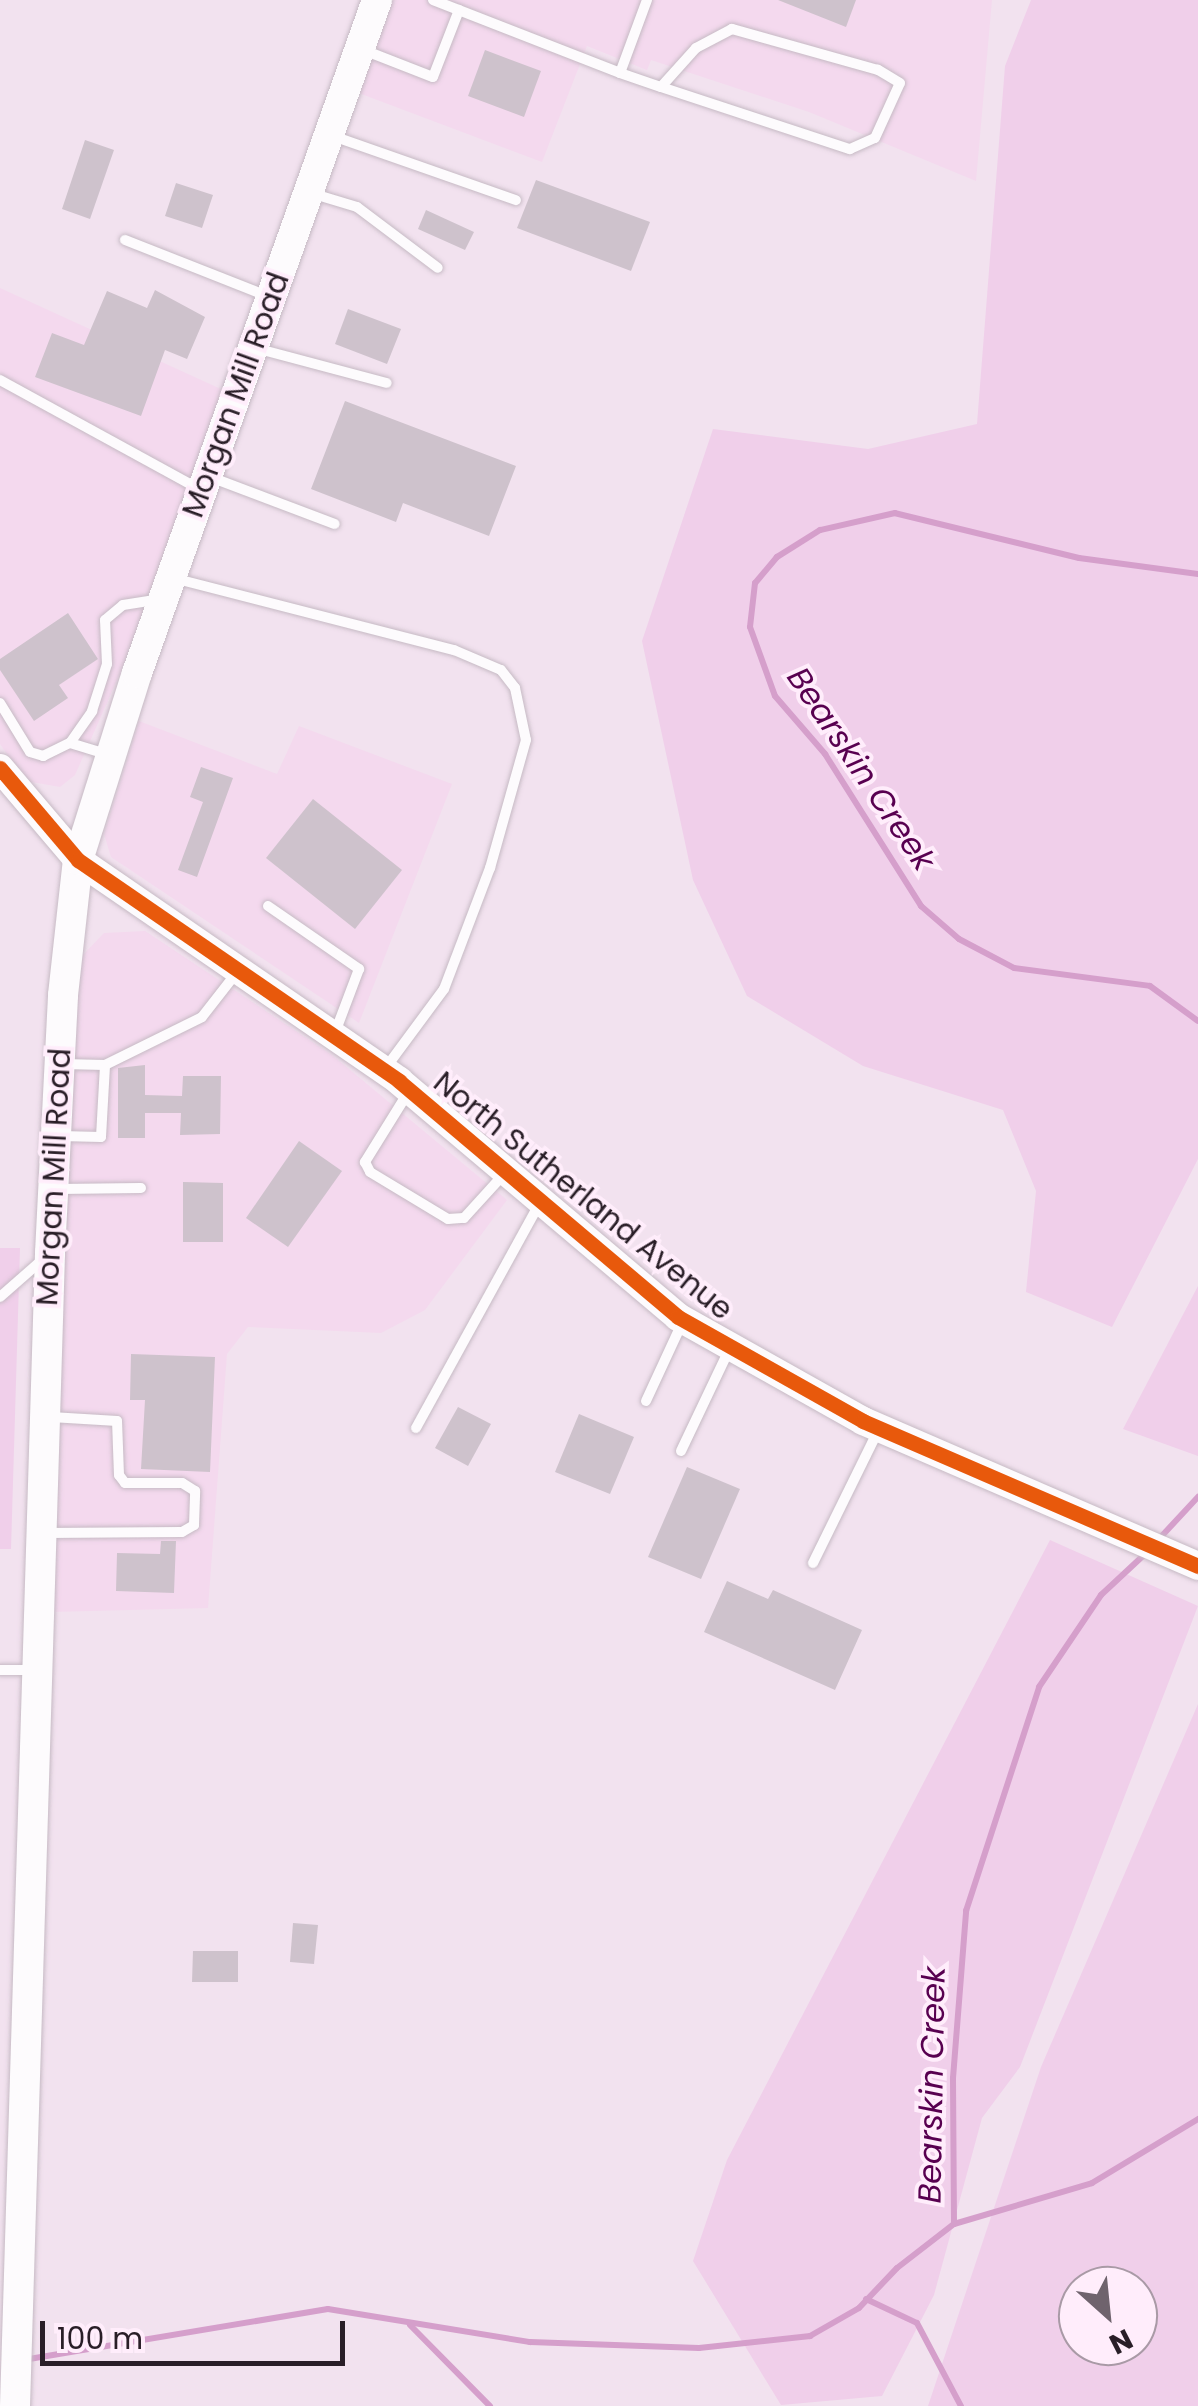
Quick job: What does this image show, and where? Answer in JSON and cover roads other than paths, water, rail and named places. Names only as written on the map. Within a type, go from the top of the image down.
[{"type":"main road","name":"Morgan Mill Road","points":[[15,2403],[50,1252],[59,1064],[78,860],[167,588],[377,0]]},
{"type":"street","name":"North Sutherland Avenue","points":[[0,768],[78,860],[409,1090],[504,1174],[683,1320],[730,1350],[879,1428],[1198,1566]]},
{"type":"lane","points":[[433,0],[620,73],[661,87],[850,149],[875,138],[900,84],[878,70],[732,29],[696,48],[661,87]]},
{"type":"lane","points":[[471,0],[473,16]]},
{"type":"lane","points":[[620,73],[648,0]]},
{"type":"lane","points":[[360,48],[433,77],[458,10]]},
{"type":"lane","points":[[329,135],[516,200]]},
{"type":"lane","points":[[308,192],[357,207],[438,268]]},
{"type":"lane","points":[[125,240],[271,298]]},
{"type":"lane","points":[[253,347],[387,383]]},
{"type":"lane","points":[[0,380],[205,483],[335,524]]},
{"type":"lane","points":[[0,703],[30,752],[43,756],[70,743],[92,711],[107,664],[106,620],[123,605],[167,588],[467,654],[501,670],[515,688],[526,740],[490,868],[444,989],[384,1071]]},
{"type":"lane","points":[[70,743],[111,756]]},
{"type":"lane","points":[[268,906],[359,969],[333,1036]]},
{"type":"lane","points":[[59,1064],[105,1065],[202,1018],[238,970]]},
{"type":"lane","points":[[55,1136],[101,1137],[105,1065]]},
{"type":"lane","points":[[409,1090],[366,1162],[370,1172],[448,1219],[464,1218],[504,1174]]},
{"type":"lane","points":[[53,1189],[141,1188]]},
{"type":"lane","points":[[416,1428],[540,1203]]},
{"type":"lane","points":[[0,1296],[50,1252]]},
{"type":"lane","points":[[646,1402],[683,1320]]},
{"type":"lane","points":[[681,1451],[730,1350]]},
{"type":"lane","points":[[40,1532],[182,1532],[194,1526],[195,1491],[182,1483],[126,1483],[118,1475],[117,1421],[44,1417]]},
{"type":"lane","points":[[813,1563],[879,1428]]},
{"type":"lane","points":[[0,1670],[36,1670]]},
{"type":"waterway","name":"Bearskin Creek","points":[[1198,574],[1079,558],[895,513],[820,530],[777,557],[755,583],[750,627],[775,696],[825,754],[921,906],[959,939],[1014,968],[1150,986],[1198,1021]]},
{"type":"waterway","name":"Bearskin Creek","points":[[1158,1540],[1198,1497]]},
{"type":"waterway","name":"Bearskin Creek","points":[[23,2360],[328,2309],[530,2342],[699,2348],[810,2336],[859,2308],[897,2268],[954,2224],[953,2078],[966,1911],[1039,1687],[1101,1595],[1146,1553]]},
{"type":"waterway","points":[[954,2224],[1092,2183],[1198,2119]]},
{"type":"waterway","points":[[866,2299],[917,2323],[961,2406]]},
{"type":"waterway","points":[[410,2325],[490,2406]]}]
